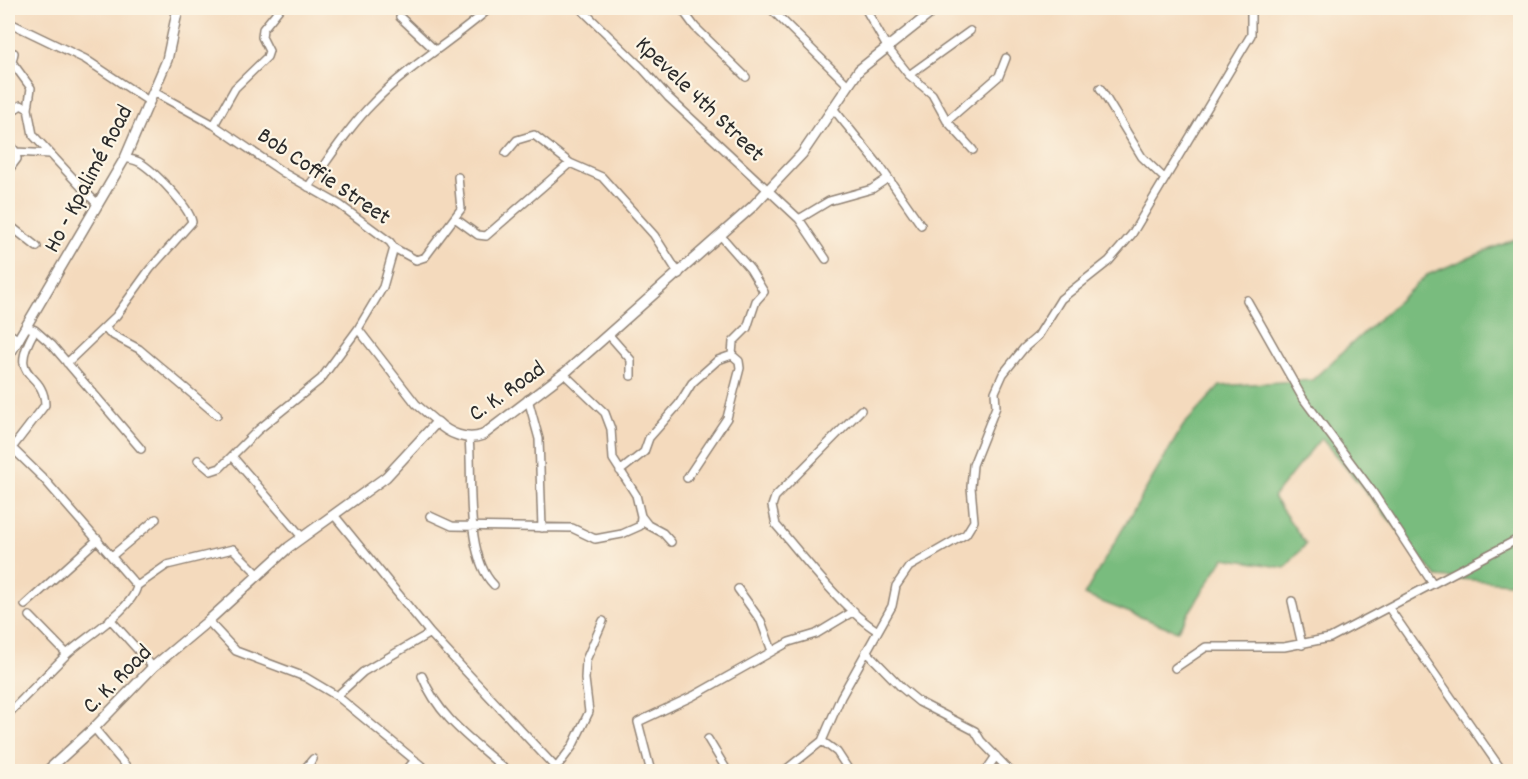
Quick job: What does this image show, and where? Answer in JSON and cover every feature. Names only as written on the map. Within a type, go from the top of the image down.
[{"type":"street","name":"Ho - Kpalimé Road","points":[[8,357],[19,340],[31,329],[125,158],[167,60],[178,8]]},
{"type":"street","points":[[214,125],[235,88],[267,57],[269,51],[262,37],[263,29],[280,8]]},
{"type":"street","points":[[308,187],[374,102],[435,50],[461,34],[490,8]]},
{"type":"street","name":"Kpevele 4th Street","points":[[580,8],[642,68],[668,97],[799,219],[826,259]]},
{"type":"street","points":[[681,8],[695,27],[746,77]]},
{"type":"street","points":[[770,8],[847,84]]},
{"type":"street","points":[[865,8],[887,47],[909,75],[932,94],[947,121],[973,150]]},
{"type":"street","name":"C. K. Road","points":[[46,771],[94,728],[153,666],[208,621],[302,537],[386,477],[437,422],[446,430],[469,438],[483,435],[564,374],[679,274],[769,191],[809,144],[847,84],[859,70],[937,8]]},
{"type":"street","points":[[783,771],[822,741],[841,697],[892,606],[896,586],[909,567],[966,534],[974,521],[971,487],[973,465],[996,407],[994,392],[1003,374],[1024,348],[1038,336],[1061,299],[1109,261],[1120,249],[1251,35],[1251,8]]},
{"type":"street","points":[[400,17],[435,50]]},
{"type":"street","points":[[8,21],[85,59],[150,102]]},
{"type":"street","points":[[909,75],[970,31]]},
{"type":"street","points":[[14,53],[12,62],[31,88],[28,109],[33,135],[98,205]]},
{"type":"street","points":[[947,121],[999,76],[1006,58]]},
{"type":"street","points":[[1100,88],[1142,157],[1164,178]]},
{"type":"street","name":"Bob Coffie Street","points":[[154,92],[214,125],[308,187],[340,205],[390,242],[394,248],[383,287],[358,329],[321,379],[258,430],[215,471],[208,470],[198,460]]},
{"type":"street","points":[[8,114],[16,106],[21,105],[28,109]]},
{"type":"street","points":[[832,107],[888,178],[921,225]]},
{"type":"street","points":[[506,153],[517,140],[534,135],[570,164],[602,177],[654,235],[679,274]]},
{"type":"street","points":[[8,141],[16,152],[16,162],[8,171]]},
{"type":"street","points":[[16,152],[50,154]]},
{"type":"street","points":[[67,363],[129,302],[150,269],[192,222],[190,214],[171,190],[139,162],[125,158]]},
{"type":"street","points":[[456,219],[478,235],[486,236],[570,164]]},
{"type":"street","points":[[394,248],[420,260],[456,219],[461,206],[458,177]]},
{"type":"street","points":[[799,219],[829,201],[872,189],[888,178]]},
{"type":"street","points":[[8,224],[36,247]]},
{"type":"street","points":[[721,236],[750,269],[764,290],[756,301],[747,328],[733,342],[732,356]]},
{"type":"street","points":[[1246,300],[1302,397],[1372,491],[1433,584]]},
{"type":"street","points":[[106,327],[109,333],[148,356],[217,415]]},
{"type":"street","points":[[137,586],[113,555],[44,478],[10,446],[45,405],[43,394],[23,363],[24,350],[31,329],[67,363],[141,449]]},
{"type":"street","points":[[358,329],[416,404],[437,422]]},
{"type":"street","points":[[8,333],[19,340]]},
{"type":"street","points":[[609,335],[632,360],[631,376]]},
{"type":"street","points":[[620,471],[644,452],[649,438],[679,404],[692,383],[718,360],[732,356]]},
{"type":"street","points":[[687,478],[727,418],[740,368],[739,362],[732,356]]},
{"type":"street","points":[[430,516],[449,525],[518,529],[572,528],[595,539],[633,531],[640,526],[641,516],[636,495],[613,459],[611,429],[605,413],[564,374]]},
{"type":"street","points":[[528,399],[539,439],[542,528]]},
{"type":"street","points":[[861,410],[775,497],[772,506],[776,525],[867,625],[878,631]]},
{"type":"street","points":[[469,438],[474,525],[482,571],[494,585]]},
{"type":"street","points":[[232,456],[302,537]]},
{"type":"street","points":[[334,515],[430,633],[554,770],[572,747],[589,712],[585,679],[586,660],[603,621]]},
{"type":"street","points":[[641,516],[648,525],[663,533],[671,542]]},
{"type":"street","points":[[113,555],[156,519]]},
{"type":"street","points":[[1175,668],[1206,647],[1302,645],[1340,634],[1521,538]]},
{"type":"street","points":[[25,605],[98,539]]},
{"type":"street","points":[[8,714],[67,654],[110,619],[133,596],[137,586],[167,565],[233,549],[259,575]]},
{"type":"street","points":[[738,589],[761,621],[772,651]]},
{"type":"street","points":[[1292,602],[1302,645]]},
{"type":"street","points":[[1389,608],[1503,771]]},
{"type":"street","points":[[651,771],[638,722],[693,696],[789,642],[816,634],[854,611]]},
{"type":"street","points":[[30,616],[67,654]]},
{"type":"street","points":[[110,619],[153,666]]},
{"type":"street","points":[[208,621],[236,651],[305,677],[337,696],[429,771]]},
{"type":"street","points":[[337,696],[363,672],[430,633]]},
{"type":"street","points":[[866,651],[902,688],[920,702],[975,731],[1011,771]]},
{"type":"street","points":[[422,676],[432,697],[449,722],[508,771]]},
{"type":"street","points":[[94,728],[131,771]]},
{"type":"street","points":[[708,739],[728,771]]},
{"type":"street","points":[[822,741],[852,770]]},
{"type":"street","points":[[985,771],[996,756]]},
{"type":"street","points":[[302,771],[313,759]]},
{"type":"street","points":[[405,771],[415,760]]},
{"type":"green space","points":[[1520,237],[1520,584],[1437,577],[1321,438],[1273,497],[1306,544],[1285,568],[1224,558],[1177,631],[1084,595],[1183,426],[1220,386],[1312,380],[1427,275]]}]
